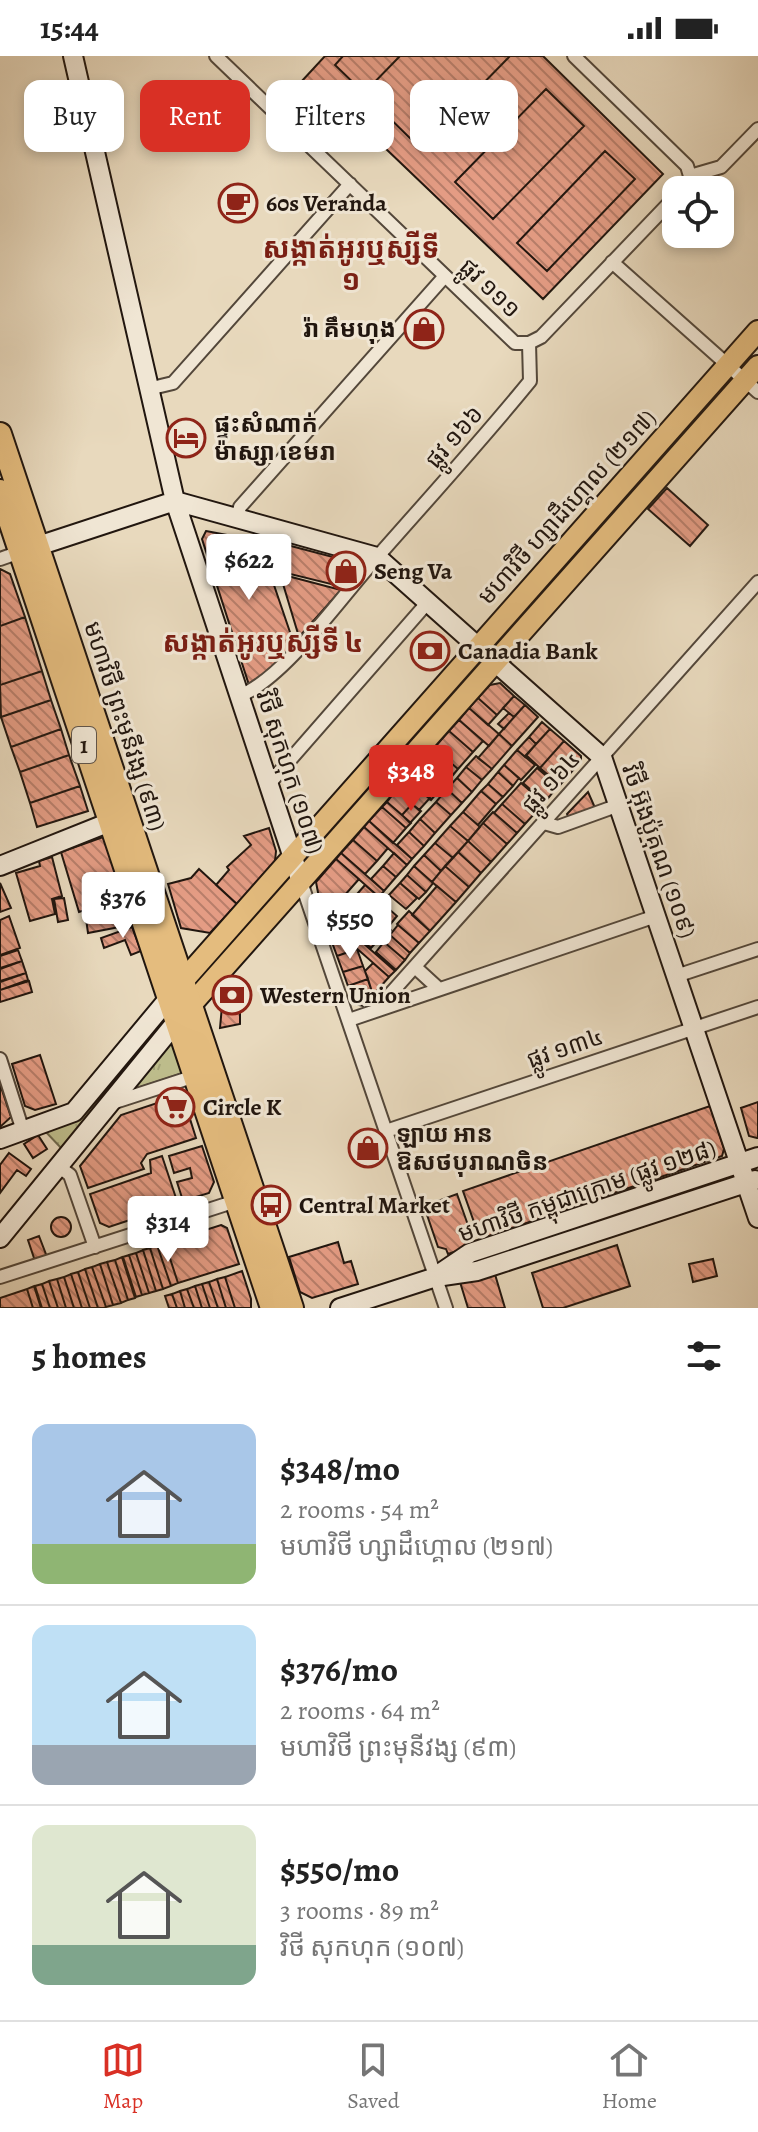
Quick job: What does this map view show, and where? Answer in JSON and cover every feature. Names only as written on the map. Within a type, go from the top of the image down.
[{"type":"highway","name":"មហាវិថី ព្រះមុនីវង្ស (៩៣)","points":[[0,434],[19,553],[292,1308]]},
{"type":"highway","name":"មហាវិថី ព្រះមុនីវង្ស (៩៣)","points":[[0,491],[110,822],[176,989]]},
{"type":"highway","name":"មហាវិថី ព្រះមុនីវង្ស (៩៣)","points":[[184,1013],[195,1076],[272,1308]]},
{"type":"main road","name":"មហាវិថី ហ្សាដឹហ្គោល (២១៧)","points":[[176,989],[758,331]]},
{"type":"main road","name":"មហាវិថី ហ្សាដឹហ្គោល (២១៧)","points":[[184,1013],[495,661],[754,379]]},
{"type":"street","name":"វិថី សុកហុក (១០៧)","points":[[73,56],[175,501],[446,1308]]},
{"type":"street","name":"ផ្លូវ ១១១","points":[[216,56],[515,343],[529,343]]},
{"type":"street","points":[[574,56],[687,166],[690,176],[721,167],[758,129]]},
{"type":"street","points":[[148,389],[173,383],[350,184]]},
{"type":"street","points":[[529,343],[541,337],[662,210]]},
{"type":"street","points":[[612,262],[728,365],[754,379]]},
{"type":"street","points":[[237,518],[240,507],[445,276]]},
{"type":"street","name":"ផ្លូវ ១៦៦","points":[[239,696],[256,690],[267,679],[530,381],[529,343]]},
{"type":"street","points":[[19,553],[175,501]]},
{"type":"street","name":"វិថី អ៊ុងប៉ូគុណ (១០៩)","points":[[175,501],[377,557],[602,757],[740,1163],[752,1181],[758,1218]]},
{"type":"street","name":"ផ្លូវ ១៦៤","points":[[376,1010],[758,582]]},
{"type":"street","points":[[269,784],[428,602]]},
{"type":"street","points":[[544,823],[558,827],[619,805]]},
{"type":"street","points":[[0,866],[110,822]]},
{"type":"street","points":[[349,1020],[656,916]]},
{"type":"street","points":[[676,976],[758,949]]},
{"type":"street","points":[[415,967],[439,989]]},
{"type":"street","name":"មហាវិថី ហ្សាដឹហ្គោល (២១៧)","points":[[0,1139],[74,1112],[176,989]]},
{"type":"street","name":"ផ្លូវ ១៣៤","points":[[386,1131],[758,1007]]},
{"type":"street","points":[[0,1238],[184,1013]]},
{"type":"street","points":[[0,1059],[23,1131]]},
{"type":"street","points":[[109,1104],[195,1076]]},
{"type":"street","name":"មហាវិថី កម្ពុជាក្រោម (ផ្លូវ ១២៨)","points":[[436,1277],[470,1253],[758,1157]]},
{"type":"street","points":[[58,1166],[70,1175],[95,1247]]},
{"type":"street","name":"មហាវិថី កម្ពុជាក្រោម (ផ្លូវ ១២៨)","points":[[340,1308],[367,1304],[436,1277],[477,1271],[752,1181]]},
{"type":"street","points":[[0,1277],[236,1201]]},
{"type":"green space","points":[[163,1020],[162,1027],[62,1149],[44,1130]]},
{"type":"green space","points":[[172,1042],[183,1073],[131,1090]]},
{"type":"building","points":[[325,56],[543,56],[663,174],[543,299],[389,152],[394,152],[394,80],[303,80]]},
{"type":"building","points":[[343,56],[400,56],[377,80],[351,80],[335,65]]},
{"type":"building","points":[[400,56],[510,56],[487,80],[410,80],[410,138],[394,122],[394,80],[377,80]]},
{"type":"building","points":[[546,89],[584,126],[493,219],[455,182],[484,152],[518,152],[518,118]]},
{"type":"building","points":[[605,151],[635,179],[547,271],[517,243]]},
{"type":"building","points":[[667,488],[708,525],[690,546],[648,509]]},
{"type":"building","points":[[206,531],[259,541],[294,644],[255,686],[249,685],[202,539]]},
{"type":"building","points":[[268,540],[356,563],[358,569],[343,587],[282,572]]},
{"type":"building","points":[[0,569],[10,574],[25,617],[0,626]]},
{"type":"building","points":[[280,574],[341,590],[299,637]]},
{"type":"building","points":[[25,617],[42,671],[0,685],[0,626]]},
{"type":"building","points":[[42,671],[51,700],[1,717],[0,685]]},
{"type":"building","points":[[500,683],[514,696],[497,715],[478,698],[490,685]]},
{"type":"building","points":[[514,696],[525,705],[514,717],[503,708]]},
{"type":"building","points":[[478,698],[497,715],[488,725],[469,708]]},
{"type":"building","points":[[51,700],[61,729],[11,747],[1,717]]},
{"type":"building","points":[[525,705],[538,717],[512,746],[499,734]]},
{"type":"building","points":[[469,708],[499,734],[489,746],[459,720]]},
{"type":"building","points":[[509,713],[514,717],[504,729],[498,724]]},
{"type":"building","points":[[459,720],[483,741],[473,752],[449,731]]},
{"type":"building","points":[[542,722],[550,729],[536,744],[529,737]]},
{"type":"building","points":[[61,729],[69,755],[20,772],[11,747]]},
{"type":"building","points":[[550,729],[564,741],[540,768],[526,755]]},
{"type":"building","points":[[449,731],[473,752],[458,769],[434,748]]},
{"type":"building","points":[[499,734],[512,746],[492,769],[478,758]]},
{"type":"building","points":[[529,737],[536,744],[525,757],[517,750]]},
{"type":"building","points":[[564,741],[581,756],[581,761],[560,785],[540,768]]},
{"type":"building","points":[[434,748],[458,769],[448,781],[424,760]]},
{"type":"building","points":[[517,750],[535,765],[521,780],[504,765]]},
{"type":"building","points":[[69,755],[80,786],[30,803],[20,772]]},
{"type":"building","points":[[476,756],[492,769],[482,780],[466,767]]},
{"type":"building","points":[[424,760],[448,781],[442,787],[418,766]]},
{"type":"building","points":[[504,765],[519,778],[513,786],[498,772]]},
{"type":"building","points":[[418,766],[442,787],[431,800],[407,779]]},
{"type":"building","points":[[466,767],[482,780],[472,792],[457,778]]},
{"type":"building","points":[[537,768],[558,786],[545,802],[523,783]]},
{"type":"building","points":[[498,772],[513,786],[503,797],[488,784]]},
{"type":"building","points":[[457,778],[472,792],[462,803],[447,789]]},
{"type":"building","points":[[407,779],[422,792],[413,803],[397,789]]},
{"type":"building","points":[[521,783],[544,803],[525,824],[502,804]]},
{"type":"building","points":[[488,784],[503,797],[496,804],[481,791]]},
{"type":"building","points":[[80,786],[88,811],[37,827],[30,803]]},
{"type":"building","points":[[397,789],[413,803],[402,815],[387,802]]},
{"type":"building","points":[[447,789],[462,803],[451,815],[436,802]]},
{"type":"building","points":[[481,791],[496,804],[478,825],[463,812]]},
{"type":"building","points":[[422,792],[430,798],[419,810],[412,804]]},
{"type":"building","points":[[588,792],[596,810],[570,821],[567,814]]},
{"type":"building","points":[[387,802],[411,823],[406,828],[382,807]]},
{"type":"building","points":[[436,802],[451,815],[435,833],[420,819]]},
{"type":"building","points":[[412,804],[421,811],[410,823],[402,815]]},
{"type":"building","points":[[502,804],[525,824],[517,833],[494,813]]},
{"type":"building","points":[[382,807],[406,828],[393,843],[369,821]]},
{"type":"building","points":[[463,812],[480,827],[468,841],[450,826]]},
{"type":"building","points":[[493,812],[517,833],[507,844],[483,823]]},
{"type":"building","points":[[420,819],[435,833],[424,846],[409,832]]},
{"type":"building","points":[[369,821],[412,859],[407,865],[364,827]]},
{"type":"building","points":[[483,823],[507,844],[491,862],[468,841]]},
{"type":"building","points":[[450,826],[468,841],[453,858],[435,843]]},
{"type":"building","points":[[364,827],[388,848],[377,861],[353,840]]},
{"type":"building","points":[[269,828],[276,851],[275,861],[237,904],[216,885],[229,870],[227,867],[251,845],[244,836]]},
{"type":"building","points":[[409,832],[424,846],[412,859],[397,845]]},
{"type":"building","points":[[106,836],[125,897],[79,912],[61,852]]},
{"type":"building","points":[[353,840],[377,861],[365,874],[341,853]]},
{"type":"building","points":[[468,841],[491,862],[481,873],[458,852]]},
{"type":"building","points":[[435,843],[453,858],[441,871],[424,855]]},
{"type":"building","points":[[458,852],[481,873],[469,887],[445,866]]},
{"type":"building","points":[[341,853],[384,891],[379,897],[336,859]]},
{"type":"building","points":[[394,853],[407,865],[396,877],[383,866]]},
{"type":"building","points":[[424,855],[441,871],[432,882],[414,866]]},
{"type":"building","points":[[52,857],[62,896],[52,899],[55,914],[30,921],[16,873],[40,866],[39,861]]},
{"type":"building","points":[[336,859],[359,879],[344,896],[320,903],[316,882]]},
{"type":"building","points":[[383,866],[396,877],[384,891],[371,879]]},
{"type":"building","points":[[414,866],[433,883],[426,892],[407,875]]},
{"type":"building","points":[[445,866],[469,887],[456,902],[432,882]]},
{"type":"building","points":[[199,869],[237,904],[210,933],[181,928],[168,884],[191,878]]},
{"type":"building","points":[[407,875],[426,892],[419,899],[400,883]]},
{"type":"building","points":[[0,883],[11,908],[0,912]]},
{"type":"building","points":[[400,883],[417,898],[406,909],[389,895]]},
{"type":"building","points":[[365,885],[379,897],[365,913],[351,901]]},
{"type":"building","points":[[437,886],[456,902],[430,931],[412,915]]},
{"type":"building","points":[[112,895],[114,905],[124,902],[130,925],[88,933],[84,904],[89,903],[90,908],[106,904],[104,896]]},
{"type":"building","points":[[347,896],[353,918],[326,925],[320,903]]},
{"type":"building","points":[[64,898],[68,920],[58,922],[54,899]]},
{"type":"building","points":[[382,903],[397,916],[388,927],[373,913]]},
{"type":"building","points":[[409,911],[430,931],[419,943],[397,924]]},
{"type":"building","points":[[373,913],[391,930],[382,940],[363,924]]},
{"type":"building","points":[[9,916],[20,948],[0,955],[0,920]]},
{"type":"building","points":[[363,924],[380,938],[371,948],[355,934]]},
{"type":"building","points":[[398,925],[419,943],[410,953],[390,935]]},
{"type":"building","points":[[132,927],[141,951],[131,955],[125,940],[104,948],[101,938]]},
{"type":"building","points":[[346,928],[395,971],[389,977],[337,931]]},
{"type":"building","points":[[337,931],[357,949],[337,956],[329,934]]},
{"type":"building","points":[[390,935],[410,953],[405,960],[384,942]]},
{"type":"building","points":[[384,942],[405,960],[396,970],[376,952]]},
{"type":"building","points":[[357,949],[363,966],[343,972],[337,956]]},
{"type":"building","points":[[18,950],[22,961],[0,968],[0,956]]},
{"type":"building","points":[[22,961],[26,973],[0,981],[0,969]]},
{"type":"building","points":[[373,963],[389,977],[373,995],[365,971]]},
{"type":"building","points":[[363,966],[368,979],[348,986],[343,972]]},
{"type":"building","points":[[26,973],[28,980],[0,990],[0,982]]},
{"type":"building","points":[[368,979],[373,995],[363,1006],[354,1004],[348,986]]},
{"type":"building","points":[[29,981],[32,992],[0,1002],[0,990]]},
{"type":"building","points":[[234,986],[250,1000],[240,1009],[240,1024],[220,1028],[222,1006]]},
{"type":"building","points":[[40,1055],[56,1104],[35,1110],[25,1106],[12,1064]]},
{"type":"building","points":[[0,1084],[11,1117],[0,1127]]},
{"type":"building","points":[[175,1097],[185,1103],[196,1138],[147,1154],[141,1163],[144,1169],[88,1188],[80,1166],[121,1115]]},
{"type":"building","points":[[758,1102],[757,1138],[749,1136],[741,1108]]},
{"type":"building","points":[[710,1106],[724,1149],[722,1156],[480,1239],[463,1191]]},
{"type":"building","points":[[38,1135],[47,1149],[33,1158],[24,1144]]},
{"type":"building","points":[[202,1146],[214,1182],[209,1193],[183,1201],[177,1182],[192,1178],[190,1168],[174,1173],[169,1156]]},
{"type":"building","points":[[9,1153],[31,1169],[26,1176],[17,1170],[0,1193],[0,1165]]},
{"type":"building","points":[[162,1156],[178,1204],[109,1227],[100,1223],[90,1194],[151,1173],[150,1160]]},
{"type":"building","points":[[457,1194],[475,1245],[448,1254],[446,1249],[438,1247],[424,1206]]},
{"type":"building","points":[[57,1217],[65,1217],[71,1227],[65,1237],[57,1237],[51,1231],[51,1223]]},
{"type":"building","points":[[221,1225],[227,1228],[239,1264],[178,1283],[165,1243]]},
{"type":"building","points":[[39,1236],[47,1257],[35,1261],[28,1240]]},
{"type":"building","points":[[338,1242],[344,1263],[351,1261],[358,1284],[312,1298],[300,1292],[289,1257]]},
{"type":"building","points":[[165,1243],[178,1283],[171,1286],[157,1245]]},
{"type":"building","points":[[157,1245],[171,1286],[163,1289],[150,1248]]},
{"type":"building","points":[[617,1245],[630,1286],[563,1308],[543,1308],[532,1273]]},
{"type":"building","points":[[150,1248],[163,1289],[156,1291],[143,1250]]},
{"type":"building","points":[[143,1250],[156,1291],[149,1293],[136,1253]]},
{"type":"building","points":[[136,1253],[149,1293],[142,1295],[129,1255]]},
{"type":"building","points":[[129,1255],[142,1295],[136,1297],[123,1257]]},
{"type":"building","points":[[122,1257],[135,1298],[128,1300],[115,1260]]},
{"type":"building","points":[[713,1259],[717,1276],[693,1282],[689,1264]]},
{"type":"building","points":[[115,1260],[128,1300],[121,1303],[107,1262]]},
{"type":"building","points":[[107,1262],[121,1303],[113,1305],[100,1264]]},
{"type":"building","points":[[100,1264],[113,1305],[106,1307],[92,1267]]},
{"type":"building","points":[[92,1267],[104,1308],[98,1308],[85,1269]]},
{"type":"building","points":[[85,1269],[98,1308],[90,1308],[78,1272]]},
{"type":"building","points":[[242,1271],[251,1308],[235,1308],[225,1277]]},
{"type":"building","points":[[494,1271],[505,1308],[468,1308],[460,1282]]},
{"type":"building","points":[[78,1272],[90,1308],[82,1308],[71,1274]]},
{"type":"building","points":[[71,1274],[82,1308],[74,1308],[64,1277]]},
{"type":"building","points":[[64,1277],[74,1308],[66,1308],[57,1279]]},
{"type":"building","points":[[225,1277],[235,1308],[226,1308],[217,1279]]},
{"type":"building","points":[[57,1279],[66,1308],[58,1308],[49,1281]]},
{"type":"building","points":[[217,1279],[226,1308],[218,1308],[209,1282]]},
{"type":"building","points":[[49,1281],[58,1308],[50,1308],[42,1284]]},
{"type":"building","points":[[209,1282],[218,1308],[210,1308],[202,1284]]},
{"type":"building","points":[[42,1284],[50,1308],[42,1308],[35,1286]]},
{"type":"building","points":[[202,1284],[210,1308],[202,1308],[195,1286]]},
{"type":"building","points":[[34,1286],[41,1308],[33,1308],[27,1289]]},
{"type":"building","points":[[195,1286],[202,1308],[194,1308],[187,1289]]},
{"type":"building","points":[[27,1289],[33,1308],[0,1308],[0,1298]]},
{"type":"building","points":[[187,1289],[194,1308],[185,1308],[180,1291]]},
{"type":"building","points":[[180,1291],[185,1308],[177,1308],[172,1294]]},
{"type":"building","points":[[172,1294],[177,1308],[169,1308],[165,1296]]},
{"type":"place","name":"60s Veranda","points":[[238,203]]},
{"type":"place","name":"រ៉ា គឹមហុង","points":[[424,329]]},
{"type":"place","name":"ផ្ទះសំណាក់ ម៉ាស្សា ខេមរា","points":[[186,438]]},
{"type":"place","name":"Seng Va","points":[[346,571]]},
{"type":"place","name":"Canadia Bank","points":[[430,651]]},
{"type":"place","name":"Western Union","points":[[232,995]]},
{"type":"place","name":"Circle K","points":[[175,1107]]},
{"type":"place","name":"ឡាយ អាន ឱសថបុរាណចិន","points":[[368,1148]]},
{"type":"place","name":"Central Market","points":[[271,1205]]},
{"type":"district","name":"សង្កាត់អូរឬស្សីទី ១","points":[[351,264]]},
{"type":"district","name":"សង្កាត់អូរឬស្សីទី ៤","points":[[263,642]]}]
